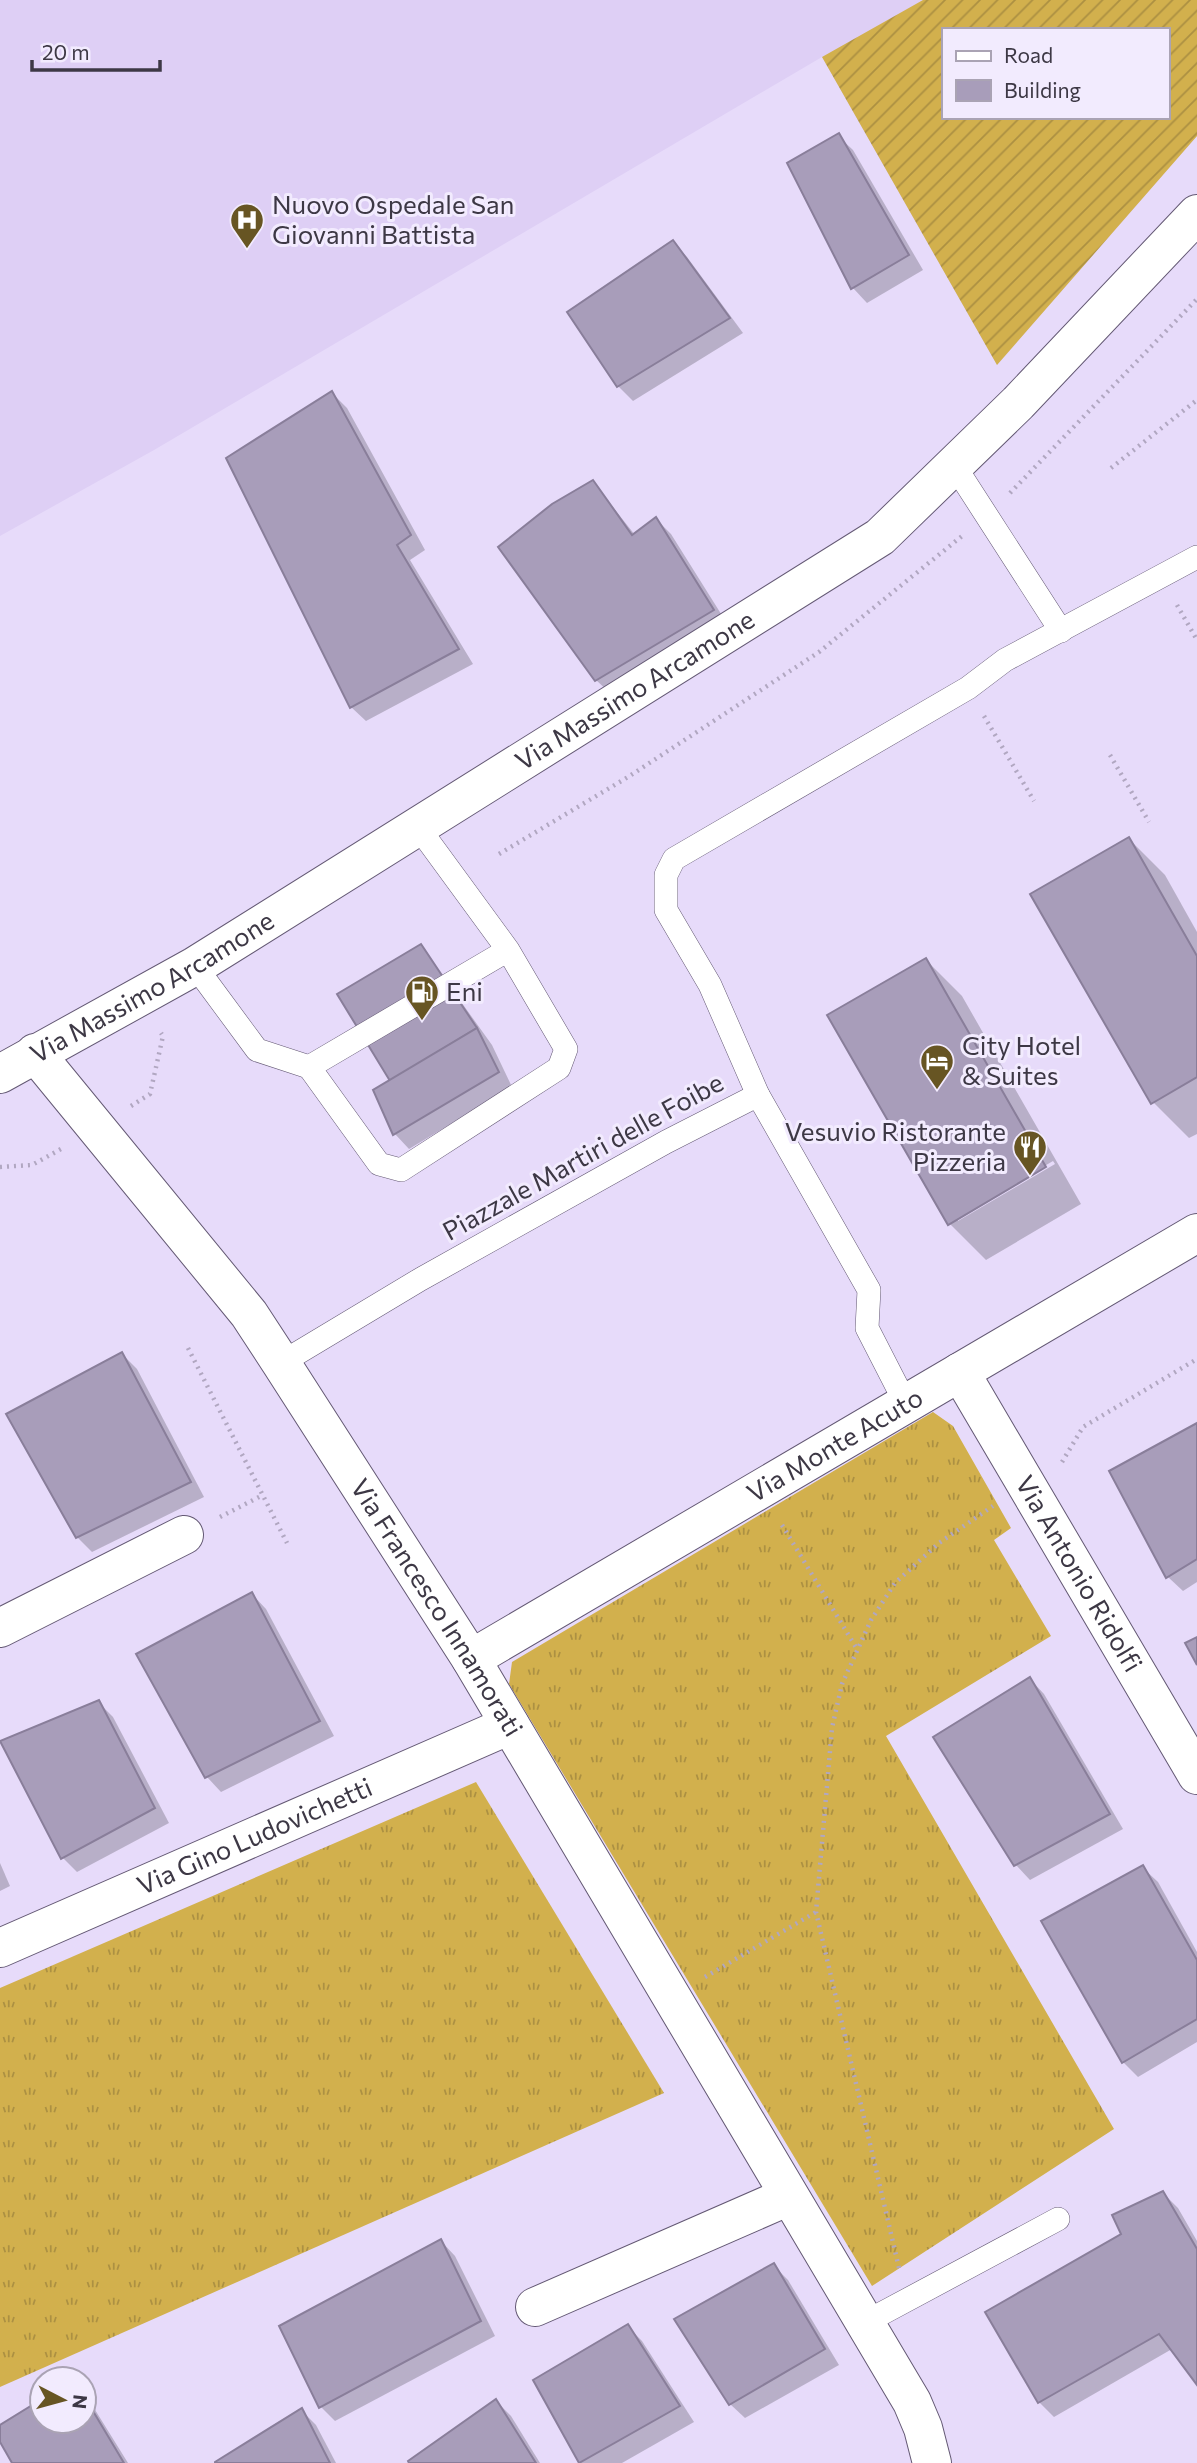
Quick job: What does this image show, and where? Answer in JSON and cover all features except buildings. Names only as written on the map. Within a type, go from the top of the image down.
[{"type":"street","name":"Via Massimo Arcamone","points":[[0,1074],[195,966],[880,537],[954,465],[1197,214]]},
{"type":"street","name":"Via Francesco Innamorati","points":[[36,1053],[249,1314],[471,1659],[912,2402],[923,2428],[932,2463]]},
{"type":"street","name":"Via Monte Acuto","points":[[471,1659],[1197,1233]]},
{"type":"street","name":"Via Antonio Ridolfi","points":[[960,1372],[1197,1775]]},
{"type":"street","points":[[0,1628],[184,1535]]},
{"type":"street","name":"Via Gino Ludovichetti","points":[[0,1948],[510,1725]]},
{"type":"street","points":[[535,2307],[789,2196]]},
{"type":"lane","points":[[954,465],[1061,631]]},
{"type":"lane","points":[[758,1095],[710,985],[666,910],[666,875],[674,859],[968,688],[1005,660],[1197,557]]},
{"type":"lane","points":[[195,966],[257,1050],[309,1067],[379,1164],[401,1170],[559,1069],[566,1049],[508,950],[418,827]]},
{"type":"lane","points":[[309,1067],[508,950]]},
{"type":"lane","name":"Piazzale Martiri delle Foibe","points":[[281,1363],[421,1279],[688,1130],[758,1095],[869,1290],[867,1328],[906,1404]]},
{"type":"lane","points":[[864,2323],[1058,2219]]},
{"type":"path","points":[[1111,468],[1197,400]]},
{"type":"path","points":[[968,688],[1034,801]]},
{"type":"path","points":[[1110,755],[1149,822]]},
{"type":"path","points":[[188,1348],[287,1542]]},
{"type":"path","points":[[907,2300],[816,1912],[832,1728],[842,1684],[871,1620],[895,1583],[939,1543],[1062,1463],[1083,1427],[1197,1359]]},
{"type":"path","points":[[761,1489],[857,1650]]},
{"type":"path","points":[[184,1535],[263,1495]]},
{"type":"path","points":[[671,1997],[816,1912]]},
{"type":"shaded area","name":"Nuovo Ospedale San Giovanni Battista","points":[[0,0],[1197,0],[1197,136],[997,365],[822,57],[154,450],[0,536]]},
{"type":"green space","points":[[923,0],[1197,0],[1197,136],[997,365],[822,57]]},
{"type":"green space","points":[[933,1412],[953,1426],[1011,1528],[994,1540],[1051,1636],[886,1736],[1114,2129],[872,2286],[509,1684],[512,1662]]},
{"type":"green space","points":[[476,1782],[664,2093],[50,2365],[28,2365],[28,2375],[0,2387],[0,1988]]},
{"type":"place","name":"Nuovo Ospedale San Giovanni Battista","points":[[247,250]]},
{"type":"place","name":"Eni","points":[[422,1022]]},
{"type":"place","name":"City Hotel & Suites","points":[[937,1091]]},
{"type":"place","name":"Vesuvio Ristorante Pizzeria","points":[[1030,1177]]}]
